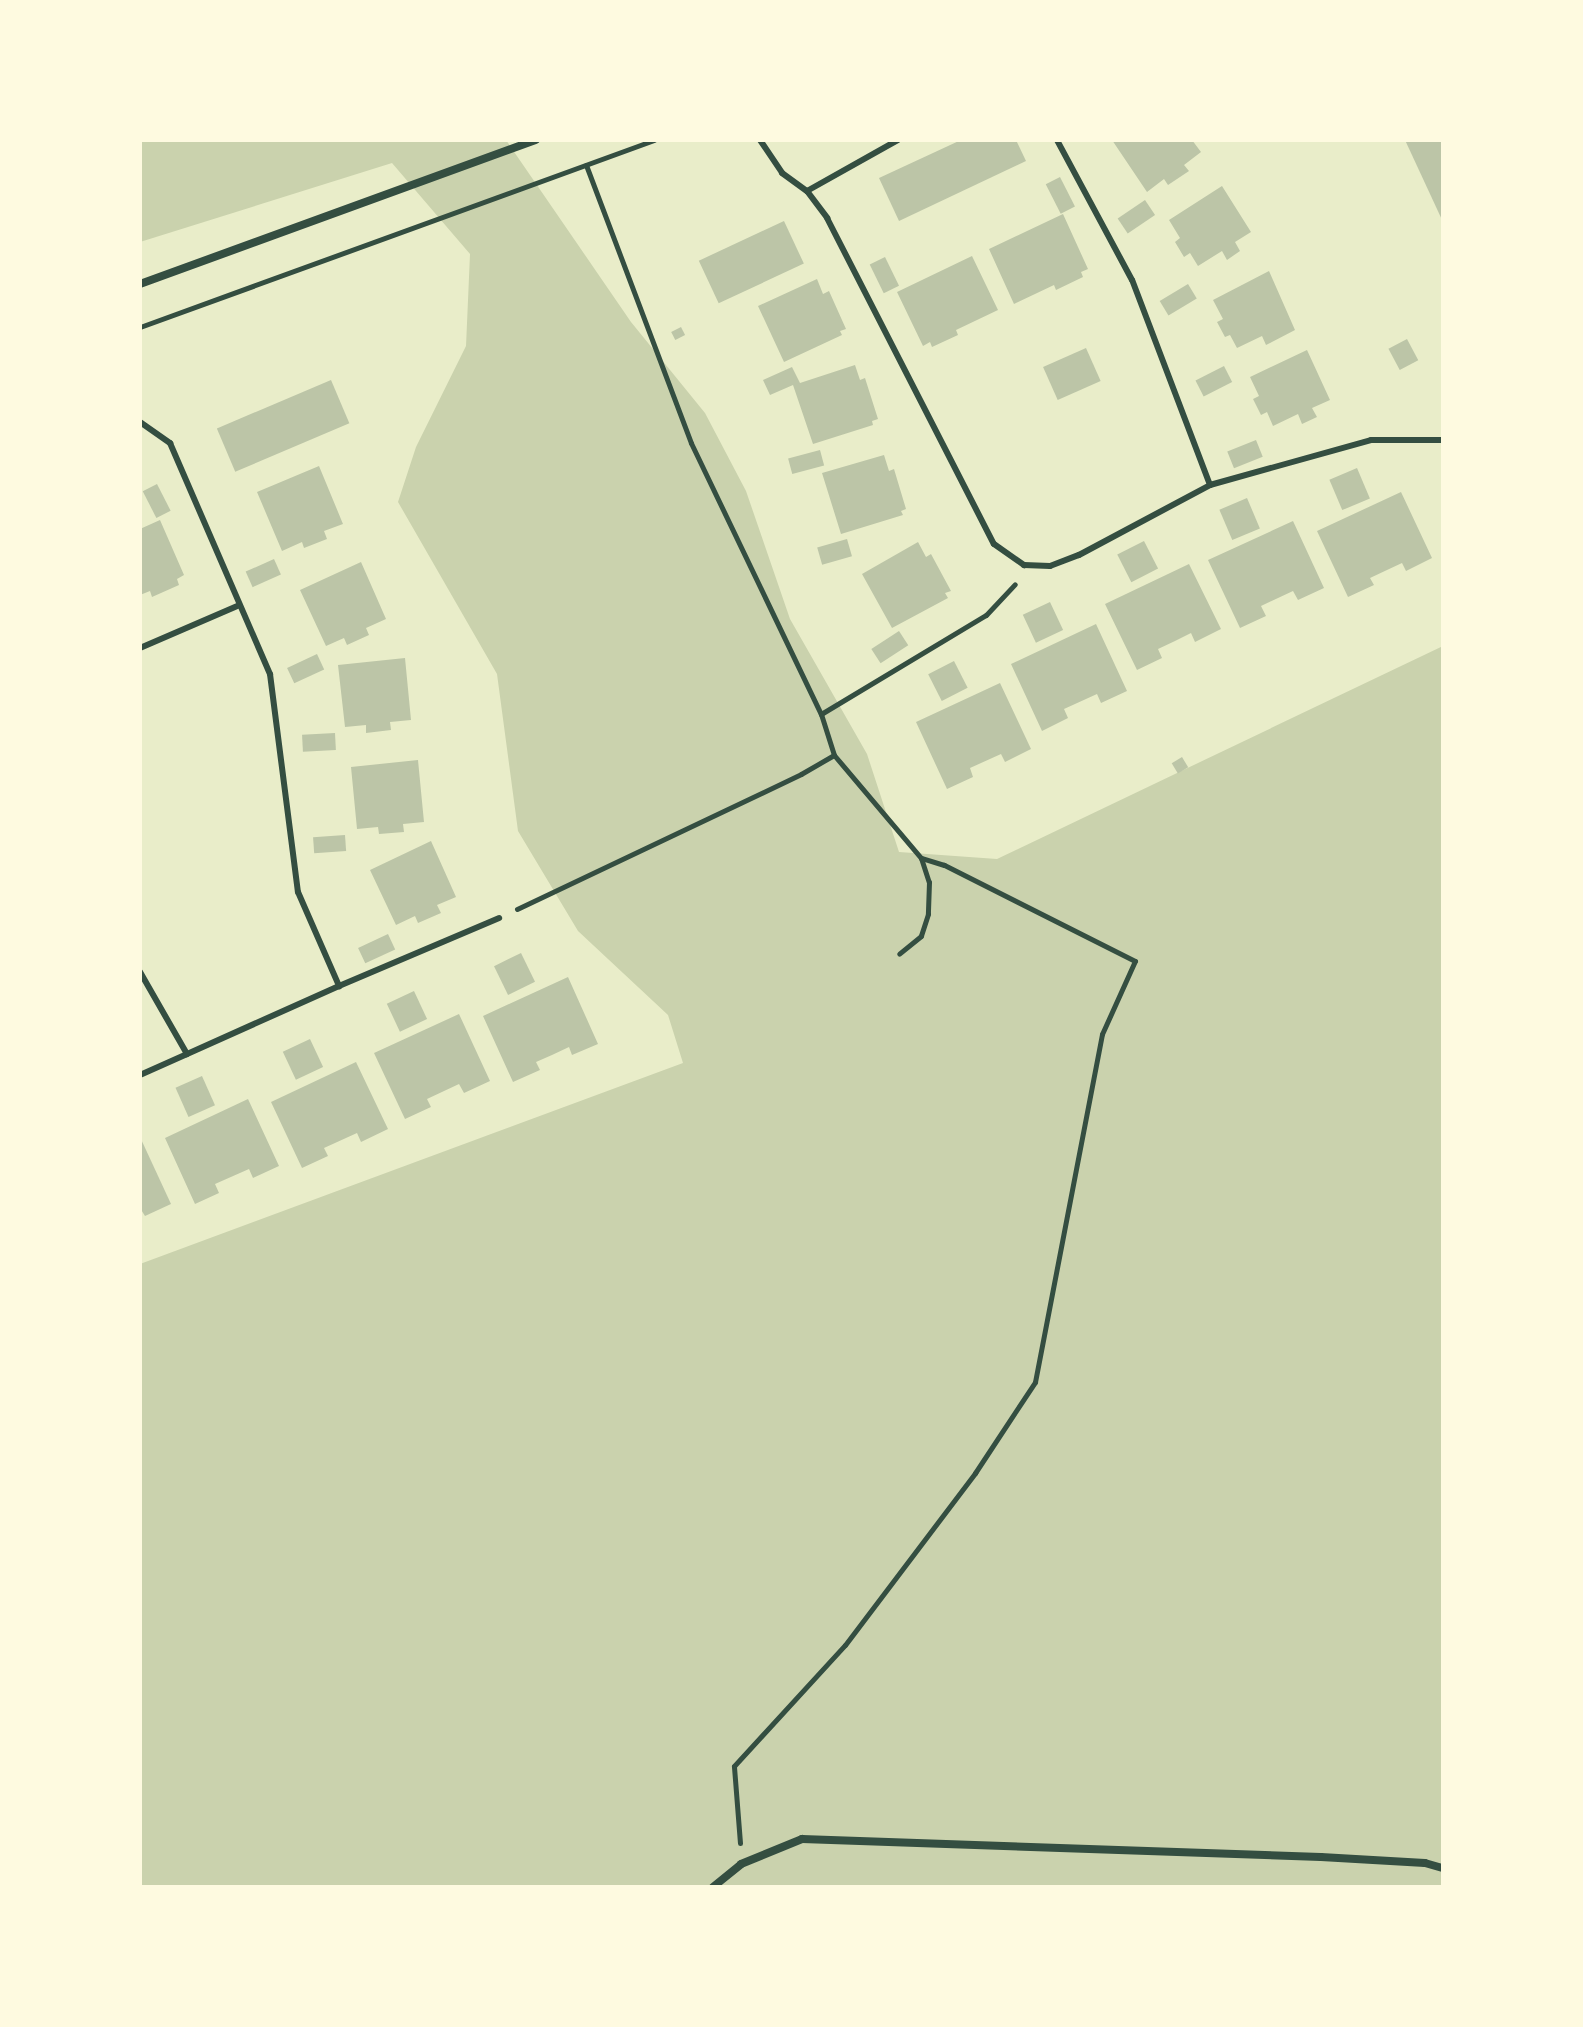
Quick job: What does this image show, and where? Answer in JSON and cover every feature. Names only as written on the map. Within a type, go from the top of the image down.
[{"type":"street","points":[[140,284],[536,140]]},
{"type":"street","points":[[713,1887],[741,1864],[802,1839],[1321,1857],[1425,1863],[1443,1868]]},
{"type":"lane","points":[[760,140],[782,173],[807,191],[827,218],[994,544],[1024,565],[1050,566],[1079,555],[1210,485],[1371,440],[1443,440]]},
{"type":"lane","points":[[807,191],[898,140]]},
{"type":"lane","points":[[1057,140],[1132,280],[1210,485]]},
{"type":"lane","points":[[140,422],[170,443],[237,606],[270,674],[298,892],[339,986]]},
{"type":"lane","points":[[140,648],[237,606]]},
{"type":"lane","points":[[140,1075],[499,918]]},
{"type":"lane","points":[[140,972],[187,1054]]},
{"type":"path","points":[[140,327],[654,140]]},
{"type":"path","points":[[586,165],[691,443],[821,714],[834,755],[921,858],[929,882],[928,914],[921,936],[899,954]]},
{"type":"path","points":[[821,714],[986,615],[1014,587],[1024,565]]},
{"type":"path","points":[[499,918],[801,774],[834,755]]},
{"type":"path","points":[[741,1864],[734,1766],[845,1645],[975,1473],[1035,1382],[1102,1034],[1135,961],[944,865],[921,858]]},
{"type":"green space","points":[[140,140],[506,140],[631,322],[705,413],[746,491],[790,619],[867,754],[899,852],[997,859],[1443,646],[1443,1887],[140,1887],[140,1264],[683,1063],[668,1015],[578,931],[518,831],[497,674],[398,502],[416,447],[466,346],[470,254],[392,163],[140,242]]},
{"type":"building","points":[[961,140],[1016,140],[1026,161],[899,221],[879,178]]},
{"type":"building","points":[[1112,140],[1192,140],[1201,152],[1184,165],[1189,171],[1168,185],[1164,179],[1147,192]]},
{"type":"building","points":[[1405,140],[1443,140],[1443,222]]},
{"type":"building","points":[[1060,177],[1075,206],[1061,214],[1046,184]]},
{"type":"building","points":[[1222,186],[1251,232],[1235,242],[1240,251],[1227,260],[1222,251],[1198,266],[1190,253],[1184,257],[1175,242],[1180,238],[1169,220]]},
{"type":"building","points":[[1145,200],[1155,215],[1128,233],[1118,218]]},
{"type":"building","points":[[1063,214],[1088,269],[1081,272],[1083,277],[1056,290],[1054,285],[1014,304],[989,249]]},
{"type":"building","points":[[784,221],[804,264],[719,303],[699,261]]},
{"type":"building","points":[[972,256],[998,310],[956,330],[958,335],[932,347],[930,342],[923,346],[897,292]]},
{"type":"building","points":[[885,257],[899,286],[884,293],[870,264]]},
{"type":"building","points":[[1269,271],[1295,330],[1266,345],[1262,336],[1237,348],[1230,335],[1225,337],[1217,322],[1223,319],[1213,300]]},
{"type":"building","points":[[817,279],[823,294],[829,291],[846,329],[840,331],[842,335],[784,362],[758,306]]},
{"type":"building","points":[[1188,284],[1197,299],[1168,316],[1160,301]]},
{"type":"building","points":[[681,327],[685,335],[675,340],[671,332]]},
{"type":"building","points":[[1407,339],[1418,360],[1400,370],[1388,349]]},
{"type":"building","points":[[1086,348],[1101,381],[1058,400],[1043,367]]},
{"type":"building","points":[[1307,350],[1330,400],[1312,408],[1317,417],[1302,424],[1298,414],[1273,426],[1267,412],[1261,415],[1253,399],[1259,396],[1250,377]]},
{"type":"building","points":[[855,365],[860,380],[865,378],[878,419],[872,421],[873,425],[813,444],[793,385],[770,395],[763,380],[792,367],[800,383]]},
{"type":"building","points":[[1224,366],[1232,382],[1204,397],[1195,381]]},
{"type":"building","points":[[331,380],[349,423],[235,472],[217,428]]},
{"type":"building","points":[[1256,440],[1263,457],[1234,468],[1227,452]]},
{"type":"building","points":[[820,450],[824,465],[792,474],[788,459]]},
{"type":"building","points":[[884,455],[889,471],[894,469],[906,509],[901,511],[903,515],[841,534],[822,473]]},
{"type":"building","points":[[319,466],[343,524],[324,531],[327,539],[304,548],[302,542],[282,551],[257,492]]},
{"type":"building","points":[[1357,468],[1370,498],[1342,510],[1329,480]]},
{"type":"building","points":[[157,484],[171,511],[156,518],[143,491]]},
{"type":"building","points":[[1401,492],[1432,558],[1406,571],[1402,563],[1370,578],[1374,585],[1348,597],[1317,531]]},
{"type":"building","points":[[1247,498],[1260,528],[1232,540],[1219,510]]},
{"type":"building","points":[[160,520],[184,575],[177,579],[179,585],[152,597],[150,591],[140,595],[140,529]]},
{"type":"building","points":[[1293,521],[1324,588],[1298,600],[1293,591],[1261,606],[1266,616],[1240,628],[1208,560]]},
{"type":"building","points":[[847,539],[852,556],[822,565],[817,548]]},
{"type":"building","points":[[1144,541],[1158,569],[1131,582],[1117,555]]},
{"type":"building","points":[[918,542],[926,557],[931,554],[951,591],[945,593],[948,598],[892,628],[862,574]]},
{"type":"building","points":[[274,559],[281,575],[253,587],[246,572]]},
{"type":"building","points":[[361,562],[386,619],[366,628],[369,635],[347,645],[344,638],[326,646],[300,590]]},
{"type":"building","points":[[1189,564],[1221,629],[1195,642],[1191,633],[1158,649],[1162,658],[1137,670],[1105,604]]},
{"type":"building","points":[[1050,602],[1063,630],[1036,643],[1023,615]]},
{"type":"building","points":[[1096,624],[1127,691],[1101,703],[1097,694],[1064,709],[1068,718],[1042,731],[1011,664]]},
{"type":"building","points":[[899,631],[908,645],[881,663],[871,649]]},
{"type":"building","points":[[317,654],[324,669],[294,683],[287,668]]},
{"type":"building","points":[[405,658],[411,720],[390,722],[391,730],[366,733],[366,725],[345,727],[338,665]]},
{"type":"building","points":[[954,661],[968,688],[942,701],[928,674]]},
{"type":"building","points":[[1000,683],[1031,749],[1005,762],[1001,754],[970,768],[973,777],[947,789],[916,722]]},
{"type":"building","points":[[335,733],[336,750],[303,752],[302,735]]},
{"type":"building","points":[[1182,757],[1188,767],[1178,773],[1172,763]]},
{"type":"building","points":[[418,760],[424,822],[403,824],[404,832],[379,834],[378,827],[357,829],[351,767]]},
{"type":"building","points":[[345,835],[346,851],[314,853],[313,837]]},
{"type":"building","points":[[431,841],[456,897],[437,905],[441,913],[418,923],[415,916],[396,925],[370,870]]},
{"type":"building","points":[[388,934],[395,949],[365,963],[358,948]]},
{"type":"building","points":[[521,953],[535,982],[508,995],[494,966]]},
{"type":"building","points":[[568,977],[598,1044],[572,1055],[569,1047],[536,1062],[540,1070],[513,1082],[483,1016]]},
{"type":"building","points":[[414,991],[427,1019],[400,1032],[387,1004]]},
{"type":"building","points":[[459,1014],[490,1081],[464,1093],[459,1084],[427,1099],[431,1107],[405,1119],[374,1053]]},
{"type":"building","points":[[310,1039],[323,1067],[296,1080],[283,1052]]},
{"type":"building","points":[[356,1062],[388,1129],[361,1142],[357,1133],[324,1148],[328,1156],[302,1168],[271,1102]]},
{"type":"building","points":[[202,1076],[215,1105],[189,1117],[176,1088]]},
{"type":"building","points":[[248,1099],[279,1166],[253,1178],[249,1169],[215,1184],[219,1193],[195,1204],[165,1138]]},
{"type":"building","points":[[140,1137],[171,1204],[145,1216],[140,1208]]}]
